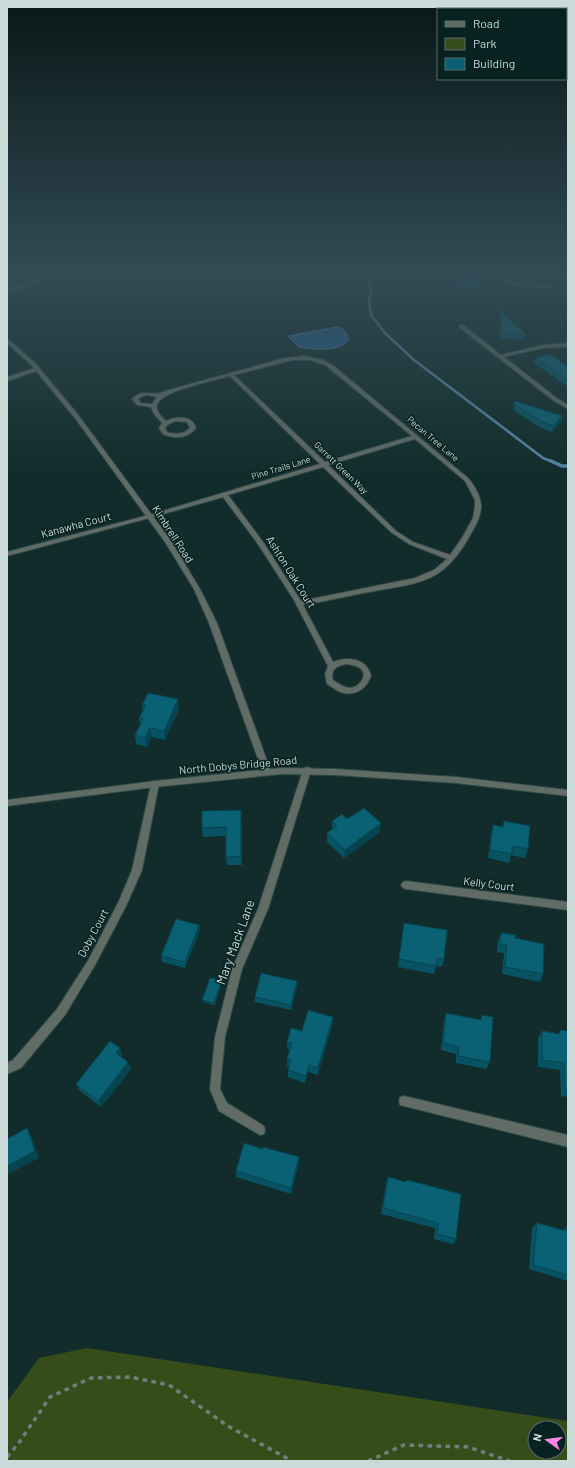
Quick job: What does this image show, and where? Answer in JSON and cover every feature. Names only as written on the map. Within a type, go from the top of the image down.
[{"type":"street","name":"Kimbrell Road","points":[[9,342],[38,369],[76,417],[151,516],[197,589],[214,623],[267,771]]},
{"type":"street","points":[[482,342],[556,400],[568,407]]},
{"type":"street","points":[[502,356],[525,350],[568,345]]},
{"type":"street","name":"Pecan Tree Lane","points":[[161,396],[172,390],[294,358],[308,358],[324,362],[468,480],[478,496],[479,512],[475,523],[463,543],[442,567],[420,579],[299,604]]},
{"type":"street","points":[[7,379],[38,369]]},
{"type":"street","name":"Garrett Green Way","points":[[230,374],[401,537],[451,558]]},
{"type":"street","points":[[154,406],[136,403],[135,399],[136,397],[145,394],[161,396],[154,406],[154,411],[156,416],[165,423]]},
{"type":"street","points":[[174,419],[184,419],[191,422],[193,428],[184,434],[174,435],[163,430],[162,428],[165,423],[174,419]]},
{"type":"street","name":"Pine Trails Lane","points":[[151,516],[416,437]]},
{"type":"street","name":"Ashton Oak Court","points":[[224,494],[261,543],[299,604],[332,667]]},
{"type":"street","name":"Kanawha Court","points":[[7,554],[151,516]]},
{"type":"street","name":"Ashton Oak Court","points":[[346,661],[359,664],[368,672],[369,677],[367,682],[358,689],[339,689],[334,686],[328,678],[328,673],[332,667],[339,662],[346,661]]},
{"type":"street","name":"North Dobys Bridge Road","points":[[7,803],[267,771],[307,770],[456,780],[568,793]]},
{"type":"street","name":"Mary Mack Lane","points":[[260,1130],[223,1107],[215,1088],[220,1037],[237,969],[263,908],[307,770]]},
{"type":"street","name":"Doby Court","points":[[7,1069],[17,1064],[62,1012],[92,962],[116,916],[137,870],[155,784]]},
{"type":"street","name":"Kelly Court","points":[[406,885],[568,906]]},
{"type":"street","points":[[404,1101],[568,1141]]},
{"type":"path","points":[[7,1457],[18,1444],[50,1397],[91,1378],[130,1377],[169,1385],[228,1426],[292,1461]]},
{"type":"path","points":[[368,1461],[404,1444],[468,1447],[510,1461]]},
{"type":"green space","points":[[87,1348],[561,1420],[527,1420],[527,1460],[567,1460],[568,1421],[568,1461],[7,1461],[7,1402],[39,1358]]},
{"type":"water","points":[[294,342],[346,342],[338,347],[325,349],[299,347]]},
{"type":"building","points":[[550,354],[568,367],[568,380],[536,358]]},
{"type":"building","points":[[515,401],[562,416],[553,426],[541,421],[514,404]]},
{"type":"building","points":[[148,693],[178,699],[164,731],[150,728],[145,738],[135,735],[143,719],[139,718],[146,705],[142,705]]},
{"type":"building","points":[[364,808],[381,823],[345,850],[327,833],[337,826],[332,821],[342,814],[347,819]]},
{"type":"building","points":[[241,810],[241,856],[226,857],[226,827],[202,828],[202,811]]},
{"type":"building","points":[[504,821],[530,826],[528,849],[512,846],[512,854],[490,850],[493,825],[503,827]]},
{"type":"building","points":[[176,919],[199,925],[185,962],[161,956]]},
{"type":"building","points":[[404,923],[447,930],[444,959],[437,958],[436,966],[399,959]]},
{"type":"building","points":[[501,933],[516,935],[515,938],[544,944],[543,974],[505,967],[507,945],[500,944]]},
{"type":"building","points":[[261,973],[297,981],[291,1005],[255,997]]},
{"type":"building","points":[[210,978],[222,980],[214,1003],[202,1000]]},
{"type":"building","points":[[308,1010],[333,1017],[318,1068],[309,1065],[306,1076],[288,1070],[291,1060],[287,1059],[292,1043],[287,1042],[291,1028],[302,1031]]},
{"type":"building","points":[[446,1013],[481,1020],[482,1015],[493,1017],[490,1062],[458,1056],[459,1047],[443,1043]]},
{"type":"building","points":[[560,1030],[568,1031],[568,1089],[565,1089],[564,1063],[542,1060],[542,1031],[560,1034]]},
{"type":"building","points":[[110,1041],[120,1048],[116,1053],[128,1062],[98,1101],[76,1084]]},
{"type":"building","points":[[27,1128],[35,1151],[7,1166],[7,1139]]},
{"type":"building","points":[[244,1143],[299,1157],[291,1188],[236,1171]]},
{"type":"building","points":[[388,1177],[406,1182],[407,1180],[461,1194],[456,1239],[437,1234],[438,1223],[383,1208]]},
{"type":"building","points":[[537,1223],[566,1231],[568,1226],[568,1275],[533,1265]]},
{"type":"waterway","points":[[394,342],[414,360],[543,458],[553,462]]},
{"type":"waterway","points":[[551,461],[562,466],[568,466]]}]
